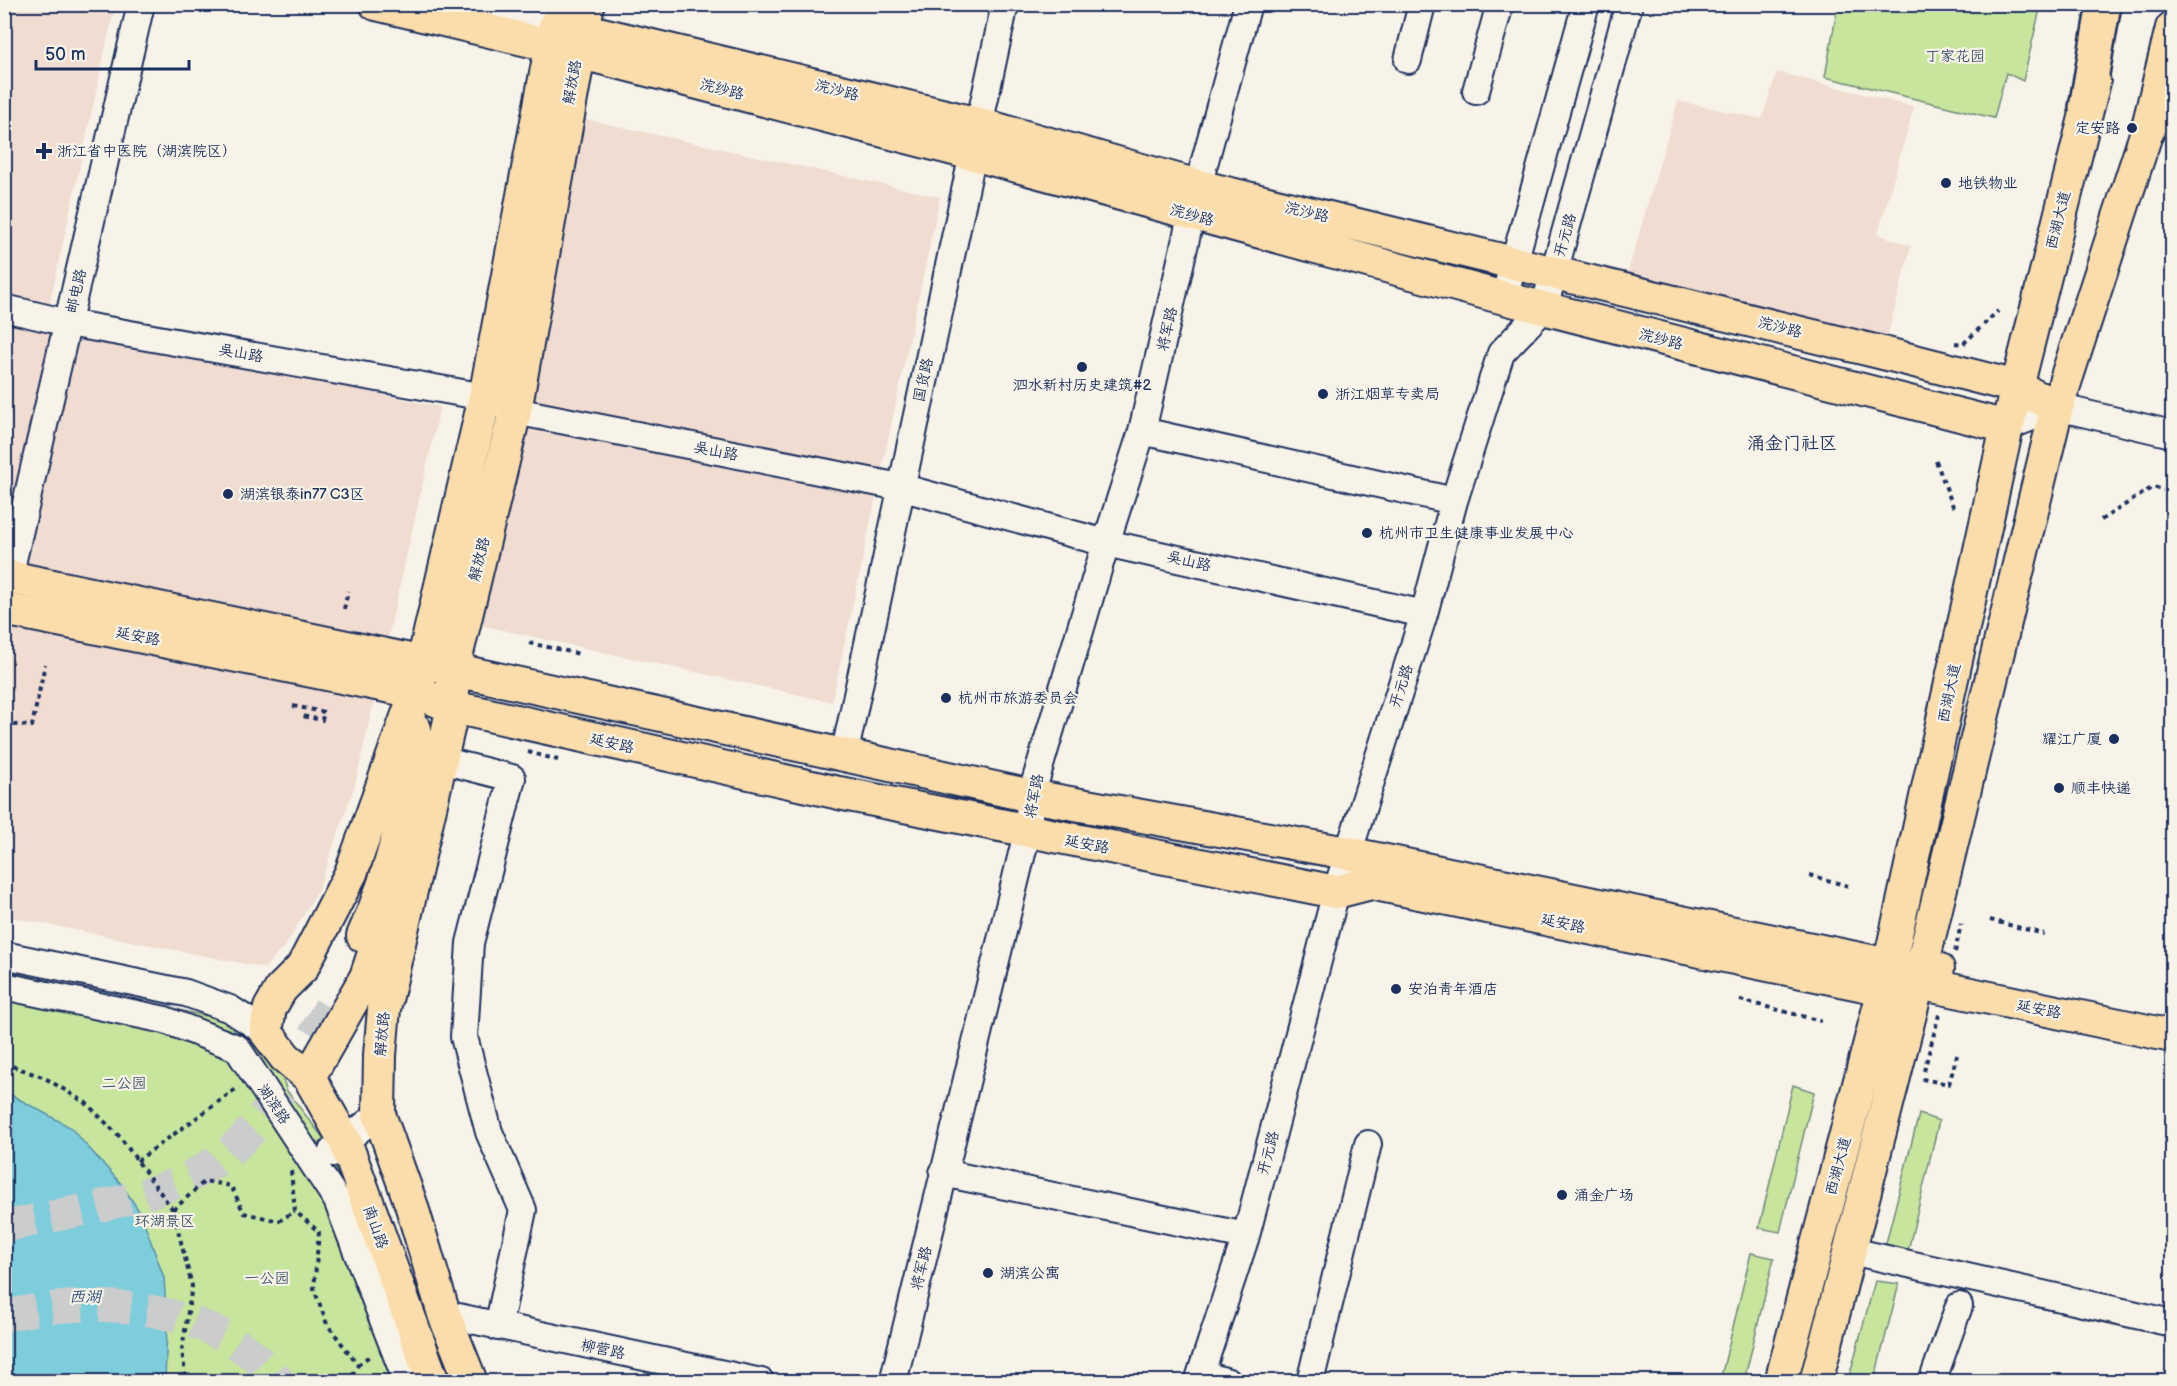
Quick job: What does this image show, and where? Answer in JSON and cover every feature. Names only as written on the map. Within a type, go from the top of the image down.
[{"type":"highway","points":[[2086,108],[2104,4]]},
{"type":"highway","points":[[2147,131],[2172,63]]},
{"type":"main road","name":"浣纱路","points":[[376,4],[569,26],[976,139]]},
{"type":"main road","name":"西湖大道","points":[[1782,1382],[1886,977],[2007,427],[2086,108],[2115,4]]},
{"type":"main road","name":"解放路","points":[[431,675],[485,397],[569,26]]},
{"type":"main road","name":"解放路","points":[[431,675],[515,411],[569,26]]},
{"type":"main road","points":[[1816,1382],[1920,975],[2057,407],[2147,131],[2172,28]]},
{"type":"main road","name":"浣沙路","points":[[976,139],[1196,201],[1555,272],[2017,387],[2057,407]]},
{"type":"main road","name":"浣纱路","points":[[1196,201],[1504,298],[2007,427]]},
{"type":"main road","name":"延安路","points":[[7,577],[431,675],[844,756],[1031,796],[1347,853],[1886,977]]},
{"type":"main road","name":"延安路","points":[[6,615],[431,675],[453,707],[1027,833],[1336,892],[1371,883],[1886,977],[1920,975],[2172,1014]]},
{"type":"main road","points":[[331,1005],[367,926],[402,823],[431,675]]},
{"type":"main road","points":[[431,675],[428,719],[410,846],[366,977],[309,1077],[285,1057],[266,1032],[270,1008],[302,968],[351,873],[431,675]]},
{"type":"main road","name":"解放路","points":[[379,1114],[384,1008],[453,707]]},
{"type":"main road","name":"延安路","points":[[1920,975],[2172,1036]]},
{"type":"main road","name":"南山路","points":[[309,1077],[345,1141],[433,1382]]},
{"type":"main road","points":[[379,1114],[411,1204],[444,1314],[471,1382]]},
{"type":"street","name":"邮电路","points":[[7,577],[141,4]]},
{"type":"street","points":[[476,4],[569,26]]},
{"type":"street","name":"国货路","points":[[844,756],[1005,4]]},
{"type":"street","name":"将军路","points":[[893,1382],[1027,833],[1031,796],[1106,543],[1143,431],[1196,201],[1248,4]]},
{"type":"street","points":[[1408,60],[1422,4]]},
{"type":"street","points":[[1476,91],[1500,4]]},
{"type":"street","points":[[1504,298],[1586,4]]},
{"type":"street","name":"开元路","points":[[1199,1378],[1246,1236],[1347,853],[1424,614],[1454,501],[1501,353],[1544,308],[1629,4]]},
{"type":"street","name":"吴山路","points":[[4,308],[68,322],[485,397],[515,411],[900,487],[1106,543],[1424,614]]},
{"type":"street","points":[[2007,427],[2057,407],[2172,434]]},
{"type":"street","points":[[1143,431],[1454,501]]},
{"type":"street","points":[[441,760],[512,778],[470,943],[464,1037],[489,1132],[523,1210],[498,1327]]},
{"type":"street","points":[[4,955],[186,993],[230,1009],[266,1032]]},
{"type":"street","name":"湖滨路","points":[[4,986],[165,1020],[237,1048],[337,1200],[406,1382]]},
{"type":"street","points":[[379,1114],[332,1151],[420,1382]]},
{"type":"street","points":[[1310,1382],[1368,1144]]},
{"type":"street","points":[[944,1173],[1246,1236]]},
{"type":"street","points":[[1851,1251],[2172,1323]]},
{"type":"street","points":[[1932,1382],[1959,1306]]},
{"type":"street","name":"柳营路","points":[[444,1314],[762,1382]]},
{"type":"street","points":[[1199,1378],[1228,1382]]},
{"type":"path","points":[[1964,344],[1998,310]]},
{"type":"path","points":[[1936,461],[1954,509]]},
{"type":"path","points":[[2101,520],[2153,487],[2172,492]]},
{"type":"path","points":[[344,609],[348,591]]},
{"type":"path","points":[[530,643],[580,654]]},
{"type":"path","points":[[4,724],[32,726],[45,664]]},
{"type":"path","points":[[293,706],[324,712],[322,720],[302,716]]},
{"type":"path","points":[[517,750],[558,760]]},
{"type":"path","points":[[1809,875],[1852,887]]},
{"type":"path","points":[[1990,920],[2044,934]]},
{"type":"path","points":[[1740,1000],[1821,1021]]},
{"type":"path","points":[[1922,1079],[1948,1084],[1957,1055]]},
{"type":"path","points":[[4,1063],[45,1078],[86,1103],[120,1137],[173,1210],[192,1286],[182,1350],[186,1382]]},
{"type":"path","points":[[137,1161],[254,1076]]},
{"type":"path","points":[[291,1169],[295,1210],[319,1232],[314,1289],[327,1324],[358,1365],[350,1382]]},
{"type":"path","points":[[173,1210],[205,1181],[231,1186],[244,1213],[279,1221],[295,1210]]},
{"type":"shaded area","name":"浙江省中医院（湖滨院区）","points":[[5,5],[115,5],[49,307],[5,298]]},
{"type":"shaded area","points":[[1777,72],[1914,107],[1878,234],[1911,246],[1883,353],[1623,288],[1678,101],[1762,119]]},
{"type":"shaded area","points":[[585,119],[940,197],[832,702],[475,624]]},
{"type":"shaded area","points":[[4,312],[440,407],[355,785],[318,890],[288,942],[265,968],[5,916]]},
{"type":"green space","name":"丁家花园","points":[[1838,4],[2041,5],[2023,81],[2006,73],[1994,118],[1825,77]]},
{"type":"green space","name":"环湖景区","points":[[5,972],[242,1024],[275,1058],[287,1091],[324,1139],[417,1381],[5,1381]]},
{"type":"green space","points":[[1793,1085],[1814,1092],[1780,1232],[1759,1228]]},
{"type":"green space","points":[[1919,1114],[1939,1121],[1907,1255],[1884,1251]]},
{"type":"green space","points":[[1751,1253],[1774,1258],[1744,1381],[1720,1381]]},
{"type":"green space","points":[[1875,1281],[1899,1284],[1874,1381],[1848,1381]]},
{"type":"water","name":"西湖","points":[[4,1091],[70,1127],[122,1185],[141,1214],[164,1278],[167,1327],[165,1381],[5,1381]]},
{"type":"tunnel","points":[[4,1227],[143,1195],[195,1174],[218,1160],[253,1129],[268,1109],[331,1005]]},
{"type":"tunnel","points":[[4,1316],[40,1309],[78,1306],[115,1306],[153,1311],[189,1321],[223,1335],[253,1356],[280,1382]]},
{"type":"place","name":"定安路","points":[[2132,128]]},
{"type":"place","name":"浙江省中医院（湖滨院区）","points":[[44,151]]},
{"type":"place","name":"地铁物业","points":[[1946,183]]},
{"type":"place","name":"泗水新村历史建筑#2","points":[[1082,367]]},
{"type":"place","name":"浙江烟草专卖局","points":[[1323,394]]},
{"type":"place","name":"湖滨银泰in77 C3区","points":[[228,494]]},
{"type":"place","name":"杭州市卫生健康事业发展中心","points":[[1367,533]]},
{"type":"place","name":"杭州市旅游委员会","points":[[946,698]]},
{"type":"place","name":"耀江广厦","points":[[2114,739]]},
{"type":"place","name":"顺丰快递","points":[[2059,788]]},
{"type":"place","name":"安泊青年酒店","points":[[1396,989]]},
{"type":"place","name":"涌金广场","points":[[1562,1195]]},
{"type":"place","name":"湖滨公寓","points":[[988,1273]]},
{"type":"district","name":"涌金门社区","points":[[1792,443]]},
{"type":"park label","name":"二公园","points":[[124,1083]]},
{"type":"park label","name":"一公园","points":[[267,1278]]}]
